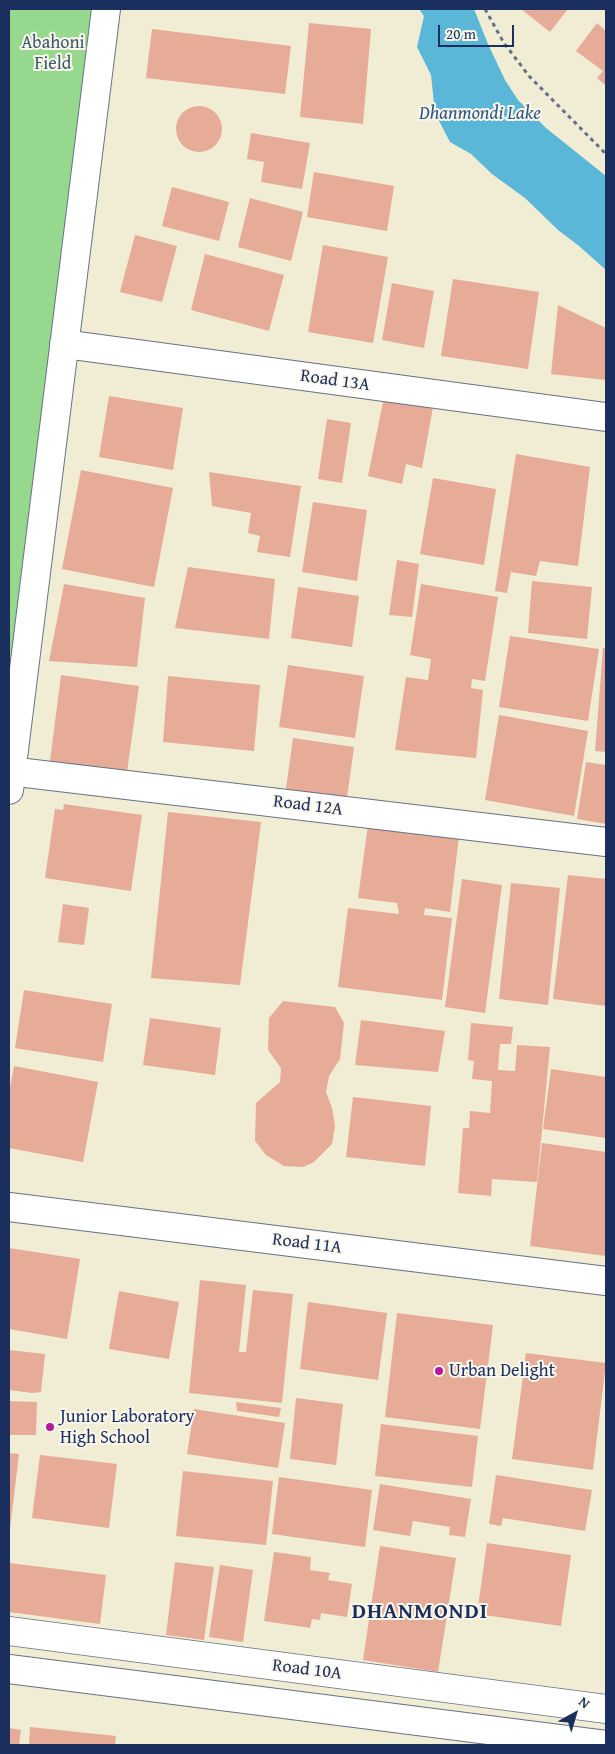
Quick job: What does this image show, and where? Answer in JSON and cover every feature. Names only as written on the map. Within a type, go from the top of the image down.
[{"type":"street","points":[[10,777],[106,9]]},
{"type":"street","name":"Road 13A","points":[[64,344],[606,417]]},
{"type":"street","name":"Road 12A","points":[[10,777],[606,842]]},
{"type":"street","name":"Road 11A","points":[[9,1207],[606,1281]]},
{"type":"street","name":"Road 10A","points":[[9,1632],[606,1709]]},
{"type":"street","name":"Road 10A","points":[[9,1669],[606,1745]]},
{"type":"path","points":[[485,9],[504,43],[529,76],[606,154]]},
{"type":"green space","name":"Abahoni Field","points":[[9,9],[103,9],[9,762]]},
{"type":"water","name":"Dhanmondi Lake","points":[[419,9],[474,9],[505,80],[518,100],[546,128],[606,176],[606,270],[558,230],[525,198],[492,174],[471,154],[450,142],[435,113],[431,75],[417,47],[424,16]]},
{"type":"building","points":[[521,9],[568,9],[550,32]]},
{"type":"building","points":[[309,23],[371,29],[363,124],[300,117]]},
{"type":"building","points":[[597,23],[606,31],[606,86],[597,78],[603,71],[576,51]]},
{"type":"building","points":[[152,29],[291,46],[285,94],[146,78]]},
{"type":"building","points":[[199,106],[212,110],[218,116],[222,129],[218,142],[212,148],[199,152],[186,148],[180,142],[176,129],[180,116],[186,110]]},
{"type":"building","points":[[251,133],[310,143],[302,189],[261,182],[264,162],[247,159]]},
{"type":"building","points":[[314,172],[394,186],[387,231],[307,217]]},
{"type":"building","points":[[172,187],[229,202],[219,241],[162,226]]},
{"type":"building","points":[[250,198],[303,212],[291,261],[238,247]]},
{"type":"building","points":[[135,235],[177,246],[162,302],[120,292]]},
{"type":"building","points":[[323,245],[388,257],[373,343],[308,332]]},
{"type":"building","points":[[205,254],[284,275],[269,331],[191,310]]},
{"type":"building","points":[[453,279],[539,292],[528,369],[441,356]]},
{"type":"building","points":[[392,283],[434,291],[424,348],[382,340]]},
{"type":"building","points":[[558,305],[606,328],[606,380],[551,374]]},
{"type":"building","points":[[109,396],[183,408],[173,470],[99,457]]},
{"type":"building","points":[[384,397],[433,407],[422,468],[406,464],[402,484],[368,476]]},
{"type":"building","points":[[327,419],[351,423],[342,483],[318,479]]},
{"type":"building","points":[[516,454],[590,467],[578,566],[540,561],[536,576],[511,572],[507,593],[495,591]]},
{"type":"building","points":[[81,470],[173,488],[154,587],[62,569]]},
{"type":"building","points":[[209,472],[301,486],[290,557],[257,552],[260,536],[248,533],[251,513],[212,506]]},
{"type":"building","points":[[433,478],[496,489],[484,565],[420,554]]},
{"type":"building","points":[[313,502],[367,510],[357,581],[302,572]]},
{"type":"building","points":[[397,560],[419,564],[412,617],[389,615]]},
{"type":"building","points":[[188,567],[275,579],[269,639],[175,628]]},
{"type":"building","points":[[532,581],[592,587],[587,639],[528,633]]},
{"type":"building","points":[[64,584],[145,598],[137,667],[49,661]]},
{"type":"building","points":[[421,584],[498,597],[485,681],[472,679],[471,688],[483,690],[476,758],[395,750],[406,677],[428,680],[431,659],[410,655]]},
{"type":"building","points":[[298,587],[359,596],[352,647],[291,638]]},
{"type":"building","points":[[510,636],[599,649],[588,721],[499,707]]},
{"type":"building","points":[[603,648],[606,648],[606,752],[595,751]]},
{"type":"building","points":[[288,665],[364,676],[355,738],[279,727]]},
{"type":"building","points":[[61,675],[139,686],[127,772],[50,761]]},
{"type":"building","points":[[168,676],[260,685],[254,751],[163,742]]},
{"type":"building","points":[[499,715],[588,731],[574,816],[485,800]]},
{"type":"building","points":[[293,738],[354,747],[347,798],[286,789]]},
{"type":"building","points":[[586,762],[606,765],[606,824],[577,819]]},
{"type":"building","points":[[64,804],[142,815],[131,891],[45,878],[55,809],[63,810]]},
{"type":"building","points":[[168,812],[261,822],[240,985],[151,978]]},
{"type":"building","points":[[368,825],[459,836],[450,912],[425,908],[424,915],[452,918],[442,1000],[338,987],[348,908],[399,914],[397,903],[358,898]]},
{"type":"building","points":[[568,875],[606,879],[606,1006],[553,999]]},
{"type":"building","points":[[462,879],[502,885],[485,1013],[445,1007]]},
{"type":"building","points":[[511,883],[560,888],[548,1005],[499,999]]},
{"type":"building","points":[[63,904],[89,908],[84,945],[58,942]]},
{"type":"building","points":[[24,990],[112,1004],[103,1062],[15,1048]]},
{"type":"building","points":[[283,1001],[335,1007],[344,1023],[340,1059],[329,1076],[326,1092],[332,1108],[335,1126],[332,1144],[314,1162],[303,1167],[284,1166],[266,1155],[255,1141],[256,1103],[280,1082],[281,1068],[268,1050],[269,1018]]},
{"type":"building","points":[[150,1018],[221,1028],[215,1075],[143,1065]]},
{"type":"building","points":[[361,1020],[445,1031],[438,1072],[355,1065]]},
{"type":"building","points":[[471,1023],[513,1027],[511,1044],[500,1044],[498,1070],[515,1071],[517,1045],[550,1047],[537,1182],[492,1179],[491,1196],[458,1193],[463,1128],[469,1128],[470,1111],[490,1113],[492,1081],[472,1079],[474,1061],[468,1060]]},
{"type":"building","points":[[14,1066],[98,1082],[83,1162],[9,1148],[9,1093]]},
{"type":"building","points":[[551,1069],[606,1077],[606,1138],[543,1129]]},
{"type":"building","points":[[353,1097],[431,1106],[425,1166],[346,1157]]},
{"type":"building","points":[[542,1143],[606,1152],[606,1256],[530,1246]]},
{"type":"building","points":[[9,1248],[80,1259],[67,1339],[9,1329]]},
{"type":"building","points":[[200,1280],[246,1285],[239,1352],[246,1352],[253,1290],[293,1294],[282,1403],[189,1393]]},
{"type":"building","points":[[119,1291],[179,1302],[169,1359],[109,1349]]},
{"type":"building","points":[[308,1302],[387,1313],[378,1380],[300,1369]]},
{"type":"building","name":"Urban Delight","points":[[397,1313],[493,1325],[480,1429],[385,1417]]},
{"type":"building","points":[[9,1350],[45,1354],[41,1392],[32,1393],[9,1390]]},
{"type":"building","points":[[526,1353],[606,1363],[593,1470],[512,1459]]},
{"type":"building","points":[[296,1398],[343,1404],[336,1465],[290,1459]]},
{"type":"building","points":[[9,1401],[37,1402],[36,1435],[9,1435]]},
{"type":"building","points":[[236,1402],[281,1408],[279,1417],[237,1411]]},
{"type":"building","points":[[194,1409],[285,1423],[278,1468],[187,1454]]},
{"type":"building","name":"Urban Delight","points":[[381,1424],[478,1436],[472,1487],[375,1476]]},
{"type":"building","points":[[9,1453],[19,1454],[10,1529],[9,1529]]},
{"type":"building","points":[[40,1455],[117,1464],[109,1528],[32,1518]]},
{"type":"building","points":[[183,1471],[273,1481],[266,1545],[176,1536]]},
{"type":"building","points":[[496,1475],[592,1490],[585,1531],[503,1518],[501,1526],[489,1524]]},
{"type":"building","points":[[279,1477],[372,1490],[365,1547],[272,1534]]},
{"type":"building","points":[[380,1484],[471,1499],[465,1537],[449,1535],[450,1527],[413,1521],[410,1536],[373,1530]]},
{"type":"building","points":[[487,1543],[571,1555],[561,1626],[477,1614]]},
{"type":"building","points":[[380,1546],[456,1558],[438,1672],[363,1660]]},
{"type":"building","points":[[274,1552],[311,1557],[310,1570],[330,1573],[328,1580],[352,1584],[347,1617],[321,1613],[320,1620],[312,1619],[310,1628],[264,1621]]},
{"type":"building","points":[[175,1562],[214,1567],[204,1640],[166,1635]]},
{"type":"building","points":[[9,1563],[106,1575],[100,1624],[9,1612]]},
{"type":"building","points":[[220,1565],[253,1570],[243,1642],[209,1637]]},
{"type":"building","points":[[30,1727],[116,1736],[115,1745],[29,1745]]},
{"type":"building","points":[[9,1728],[21,1730],[19,1745],[9,1745]]},
{"type":"place","name":"Urban Delight","points":[[439,1371]]},
{"type":"place","name":"Junior Laboratory High School","points":[[50,1427]]},
{"type":"district","name":"DHANMONDI","points":[[420,1612]]}]
